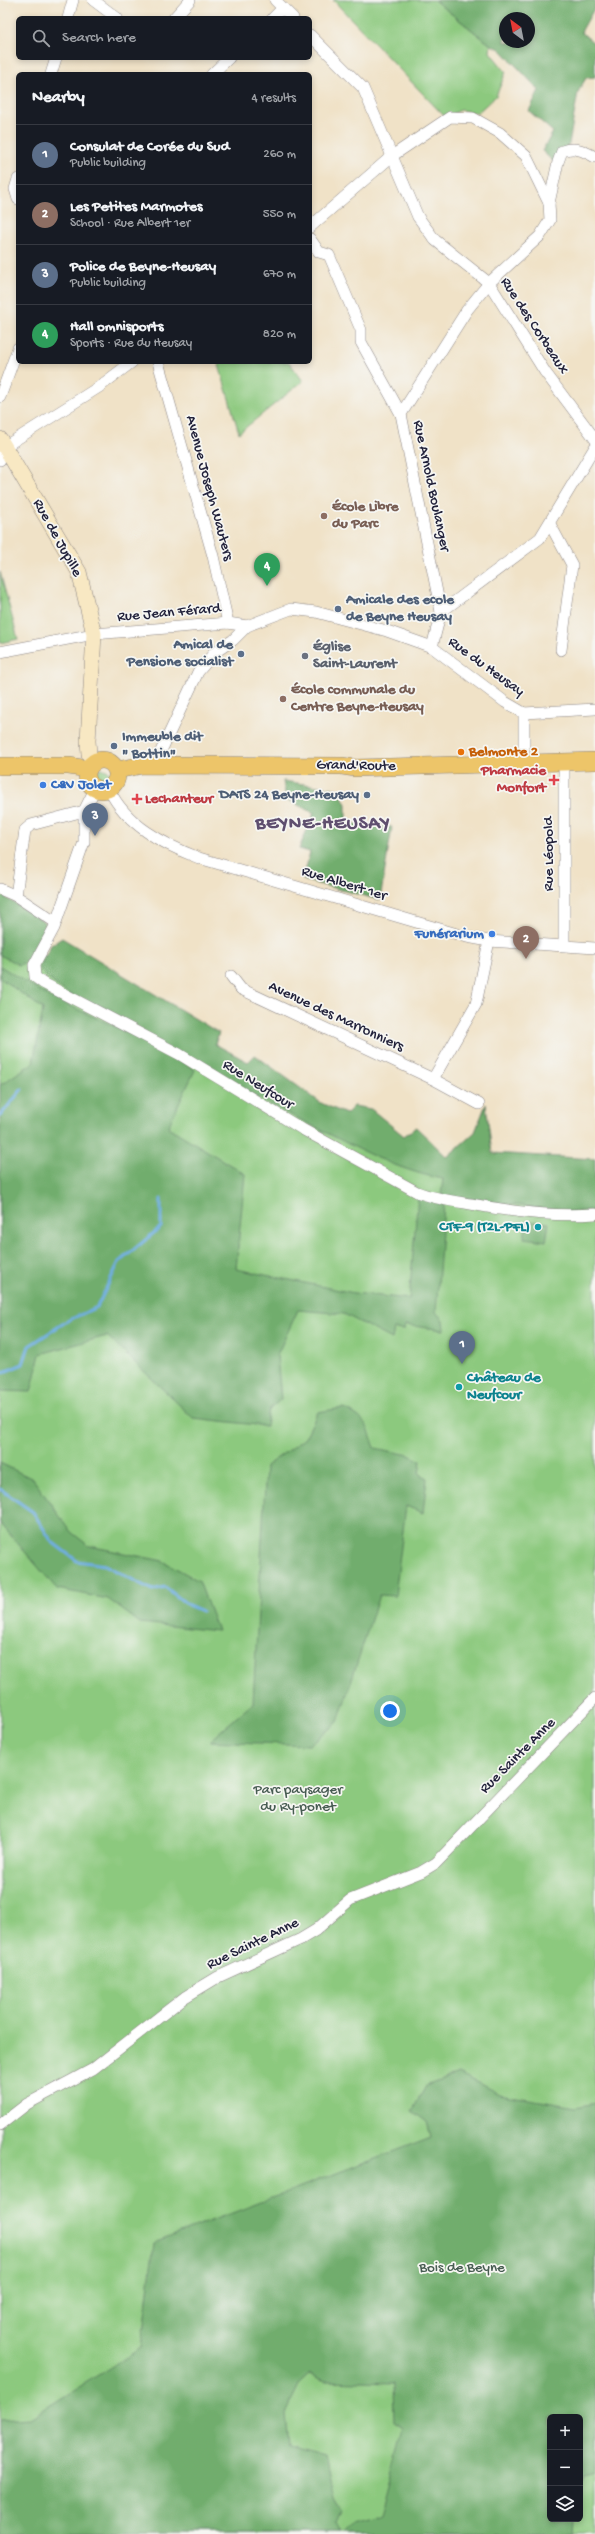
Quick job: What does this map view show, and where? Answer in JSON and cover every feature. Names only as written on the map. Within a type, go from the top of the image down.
[{"type":"main road","points":[[0,766],[91,772],[116,782],[117,770],[113,764],[107,761],[91,772]]},
{"type":"main road","name":"Grand'Route","points":[[117,770],[138,765],[338,766],[355,768],[595,761]]},
{"type":"street","points":[[69,16],[73,0]]},
{"type":"street","points":[[93,0],[114,16]]},
{"type":"street","points":[[176,16],[190,0]]},
{"type":"street","points":[[273,16],[279,4],[291,16]]},
{"type":"street","name":"Rue des Corbeaux","points":[[312,37],[363,88],[418,217],[435,240],[489,283],[545,372],[595,439]]},
{"type":"street","points":[[52,72],[55,60]]},
{"type":"street","points":[[214,72],[227,60]]},
{"type":"street","points":[[312,225],[392,156],[450,117],[473,118],[500,133],[526,156],[549,203]]},
{"type":"street","name":"Rue Arnold Boulanger","points":[[432,647],[441,612],[401,414],[467,310],[489,283],[540,236],[550,220],[549,203],[558,162],[562,152],[570,148],[584,150],[595,157]]},
{"type":"street","points":[[312,242],[319,252],[329,255],[361,330],[361,342],[401,414]]},
{"type":"street","points":[[0,397],[16,353]]},
{"type":"street","points":[[1,449],[51,415],[99,387],[129,364]]},
{"type":"street","name":"Avenue Joseph Wauters","points":[[159,364],[213,556],[228,623]]},
{"type":"street","points":[[441,612],[540,538],[550,524],[595,447]]},
{"type":"street","name":"Rue de Jupille","points":[[1,449],[79,572],[94,634],[91,772]]},
{"type":"street","points":[[550,524],[572,565],[561,650]]},
{"type":"street","name":"Rue du Heusay","points":[[154,766],[198,672],[214,653],[233,640],[247,626],[291,609],[300,609],[387,631],[432,647],[505,702],[524,713],[524,764]]},
{"type":"street","name":"Rue Jean Férard","points":[[0,652],[94,634],[228,623],[247,626]]},
{"type":"street","points":[[524,713],[595,709]]},
{"type":"street","name":"Rue Léopold","points":[[564,762],[564,945]]},
{"type":"street","points":[[16,896],[26,830],[31,825],[84,811],[91,772]]},
{"type":"street","name":"Rue Albert 1er","points":[[91,772],[133,822],[178,850],[227,867],[489,941],[595,948]]},
{"type":"street","name":"Rue Neufcour","points":[[84,811],[84,842],[51,936],[34,967],[35,977],[43,983],[179,1054],[302,1130],[417,1192],[432,1197],[504,1211],[565,1216],[595,1214]]},
{"type":"street","points":[[0,889],[16,896],[55,922]]},
{"type":"street","points":[[433,1079],[476,1004],[489,941]]},
{"type":"street","name":"Avenue des Marronniers","points":[[230,976],[241,989],[433,1079],[479,1104]]},
{"type":"street","name":"Rue Sainte Anne","points":[[0,2125],[27,2104],[93,2069],[185,1997],[218,1977],[301,1939],[316,1930],[350,1900],[421,1872],[436,1863],[595,1698]]},
{"type":"green space","points":[[333,0],[434,0],[491,45],[490,52],[506,72],[496,96],[477,113],[461,110],[445,117]]},
{"type":"green space","points":[[434,0],[595,0],[595,7],[581,32],[595,44],[595,77],[586,78],[578,92],[569,144],[555,163],[542,151],[553,132],[529,111],[539,90],[500,49],[491,45]]},
{"type":"green space","points":[[290,364],[303,381],[239,433],[219,365]]},
{"type":"green space","points":[[0,572],[18,639],[0,643]]},
{"type":"green space","points":[[103,769],[108,771],[110,776],[108,781],[103,783],[98,781],[96,776],[98,771]]},
{"type":"green space","points":[[283,781],[338,789],[346,804],[346,823],[392,827],[380,900],[303,880],[310,852],[299,849],[314,813],[286,799]]},
{"type":"green space","points":[[0,894],[45,922],[47,935],[33,959],[19,965],[0,955]]},
{"type":"green space","name":"Parc paysager du Ry-ponet","points":[[0,934],[48,957],[338,1125],[449,1164],[595,1179],[595,2534],[0,2534]]},
{"type":"green space","points":[[62,938],[219,1033],[215,1044],[248,1062],[255,1055],[321,1103],[346,1114],[354,1106],[371,1109],[404,1136],[416,1127],[447,1157],[475,1132],[486,1104],[492,1153],[595,1159],[595,1210],[568,1212],[441,1195],[443,1179],[408,1170],[392,1164],[284,1112],[102,1013],[104,1007],[76,997],[61,989],[39,968],[51,945]]},
{"type":"green space","points":[[0,966],[50,997],[134,1035],[138,1033],[195,1070],[168,1127],[245,1174],[236,1269],[354,1293],[409,1299],[418,1196],[444,1205],[436,1312],[443,1320],[444,1330],[405,1325],[404,1330],[394,1329],[392,1339],[344,1314],[298,1310],[277,1355],[281,1399],[269,1410],[266,1426],[193,1418],[107,1336],[40,1354],[31,1392],[0,1391],[0,1085],[33,1063],[43,1009],[0,978]]},
{"type":"green space","points":[[527,1221],[549,1223],[546,1241],[524,1238]]},
{"type":"green space","points":[[343,1408],[362,1419],[368,1428],[375,1448],[409,1455],[421,1461],[419,1474],[427,1478],[423,1513],[406,1506],[395,1596],[379,1595],[338,1722],[309,1745],[209,1741],[253,1703],[266,1466],[305,1438],[318,1412]]},
{"type":"green space","points":[[0,1463],[33,1479],[71,1532],[89,1546],[163,1561],[199,1581],[218,1631],[140,1623],[108,1599],[57,1589],[0,1523]]},
{"type":"green space","name":"Bois de Beyne","points":[[459,2073],[499,2094],[576,2107],[595,2103],[595,2474],[584,2477],[583,2480],[583,2414],[547,2414],[547,2522],[575,2522],[574,2534],[344,2534],[355,2522],[381,2514],[404,2428],[394,2422],[393,2383],[325,2381],[310,2374],[300,2383],[285,2414],[288,2446],[324,2456],[333,2498],[341,2512],[336,2525],[341,2534],[0,2534],[0,2420],[30,2418],[141,2348],[154,2243],[431,2137],[427,2122],[412,2111],[426,2086]]},
{"type":"waterway","points":[[0,1116],[22,1089]]},
{"type":"waterway","points":[[0,1370],[4,1372],[23,1364],[29,1346],[67,1321],[97,1307],[119,1262],[161,1227],[161,1199]]},
{"type":"waterway","points":[[0,1489],[33,1512],[52,1542],[77,1561],[105,1565],[152,1590],[165,1587],[188,1605],[202,1611]]},
{"type":"place","name":"École Libre du Parc","points":[[324,516]]},
{"type":"place","name":"Hall omnisports","points":[[267,586]]},
{"type":"place","name":"Amicale des ecole de Beyne Heusay","points":[[338,609]]},
{"type":"place","name":"Amical de Pensione socialist","points":[[241,654]]},
{"type":"place","name":"Église Saint-Laurent","points":[[305,656]]},
{"type":"place","name":"École communale du Centre Beyne-Heusay","points":[[283,699]]},
{"type":"place","name":"Immeuble dit \" Bottin\"","points":[[114,746]]},
{"type":"place","name":"Belmonte 2","points":[[461,752]]},
{"type":"place","name":"Pharmacie Monfort","points":[[554,780]]},
{"type":"place","name":"C&V Jolet","points":[[43,785]]},
{"type":"place","name":"DATS 24 Beyne-Heusay","points":[[367,795]]},
{"type":"place","name":"Lechanteur","points":[[137,799]]},
{"type":"place","name":"Police de Beyne-Heusay","points":[[95,836]]},
{"type":"place","name":"Funérarium","points":[[492,934]]},
{"type":"place","name":"Les Petites Marmotes","points":[[526,959]]},
{"type":"place","name":"CTF-9 (T2L-PFL)","points":[[538,1227]]},
{"type":"place","name":"Consulat de Corée du Sud","points":[[462,1364]]},
{"type":"place","name":"Château de Neufcour","points":[[459,1387]]},
{"type":"district","name":"BEYNE-HEUSAY","points":[[323,824]]}]
